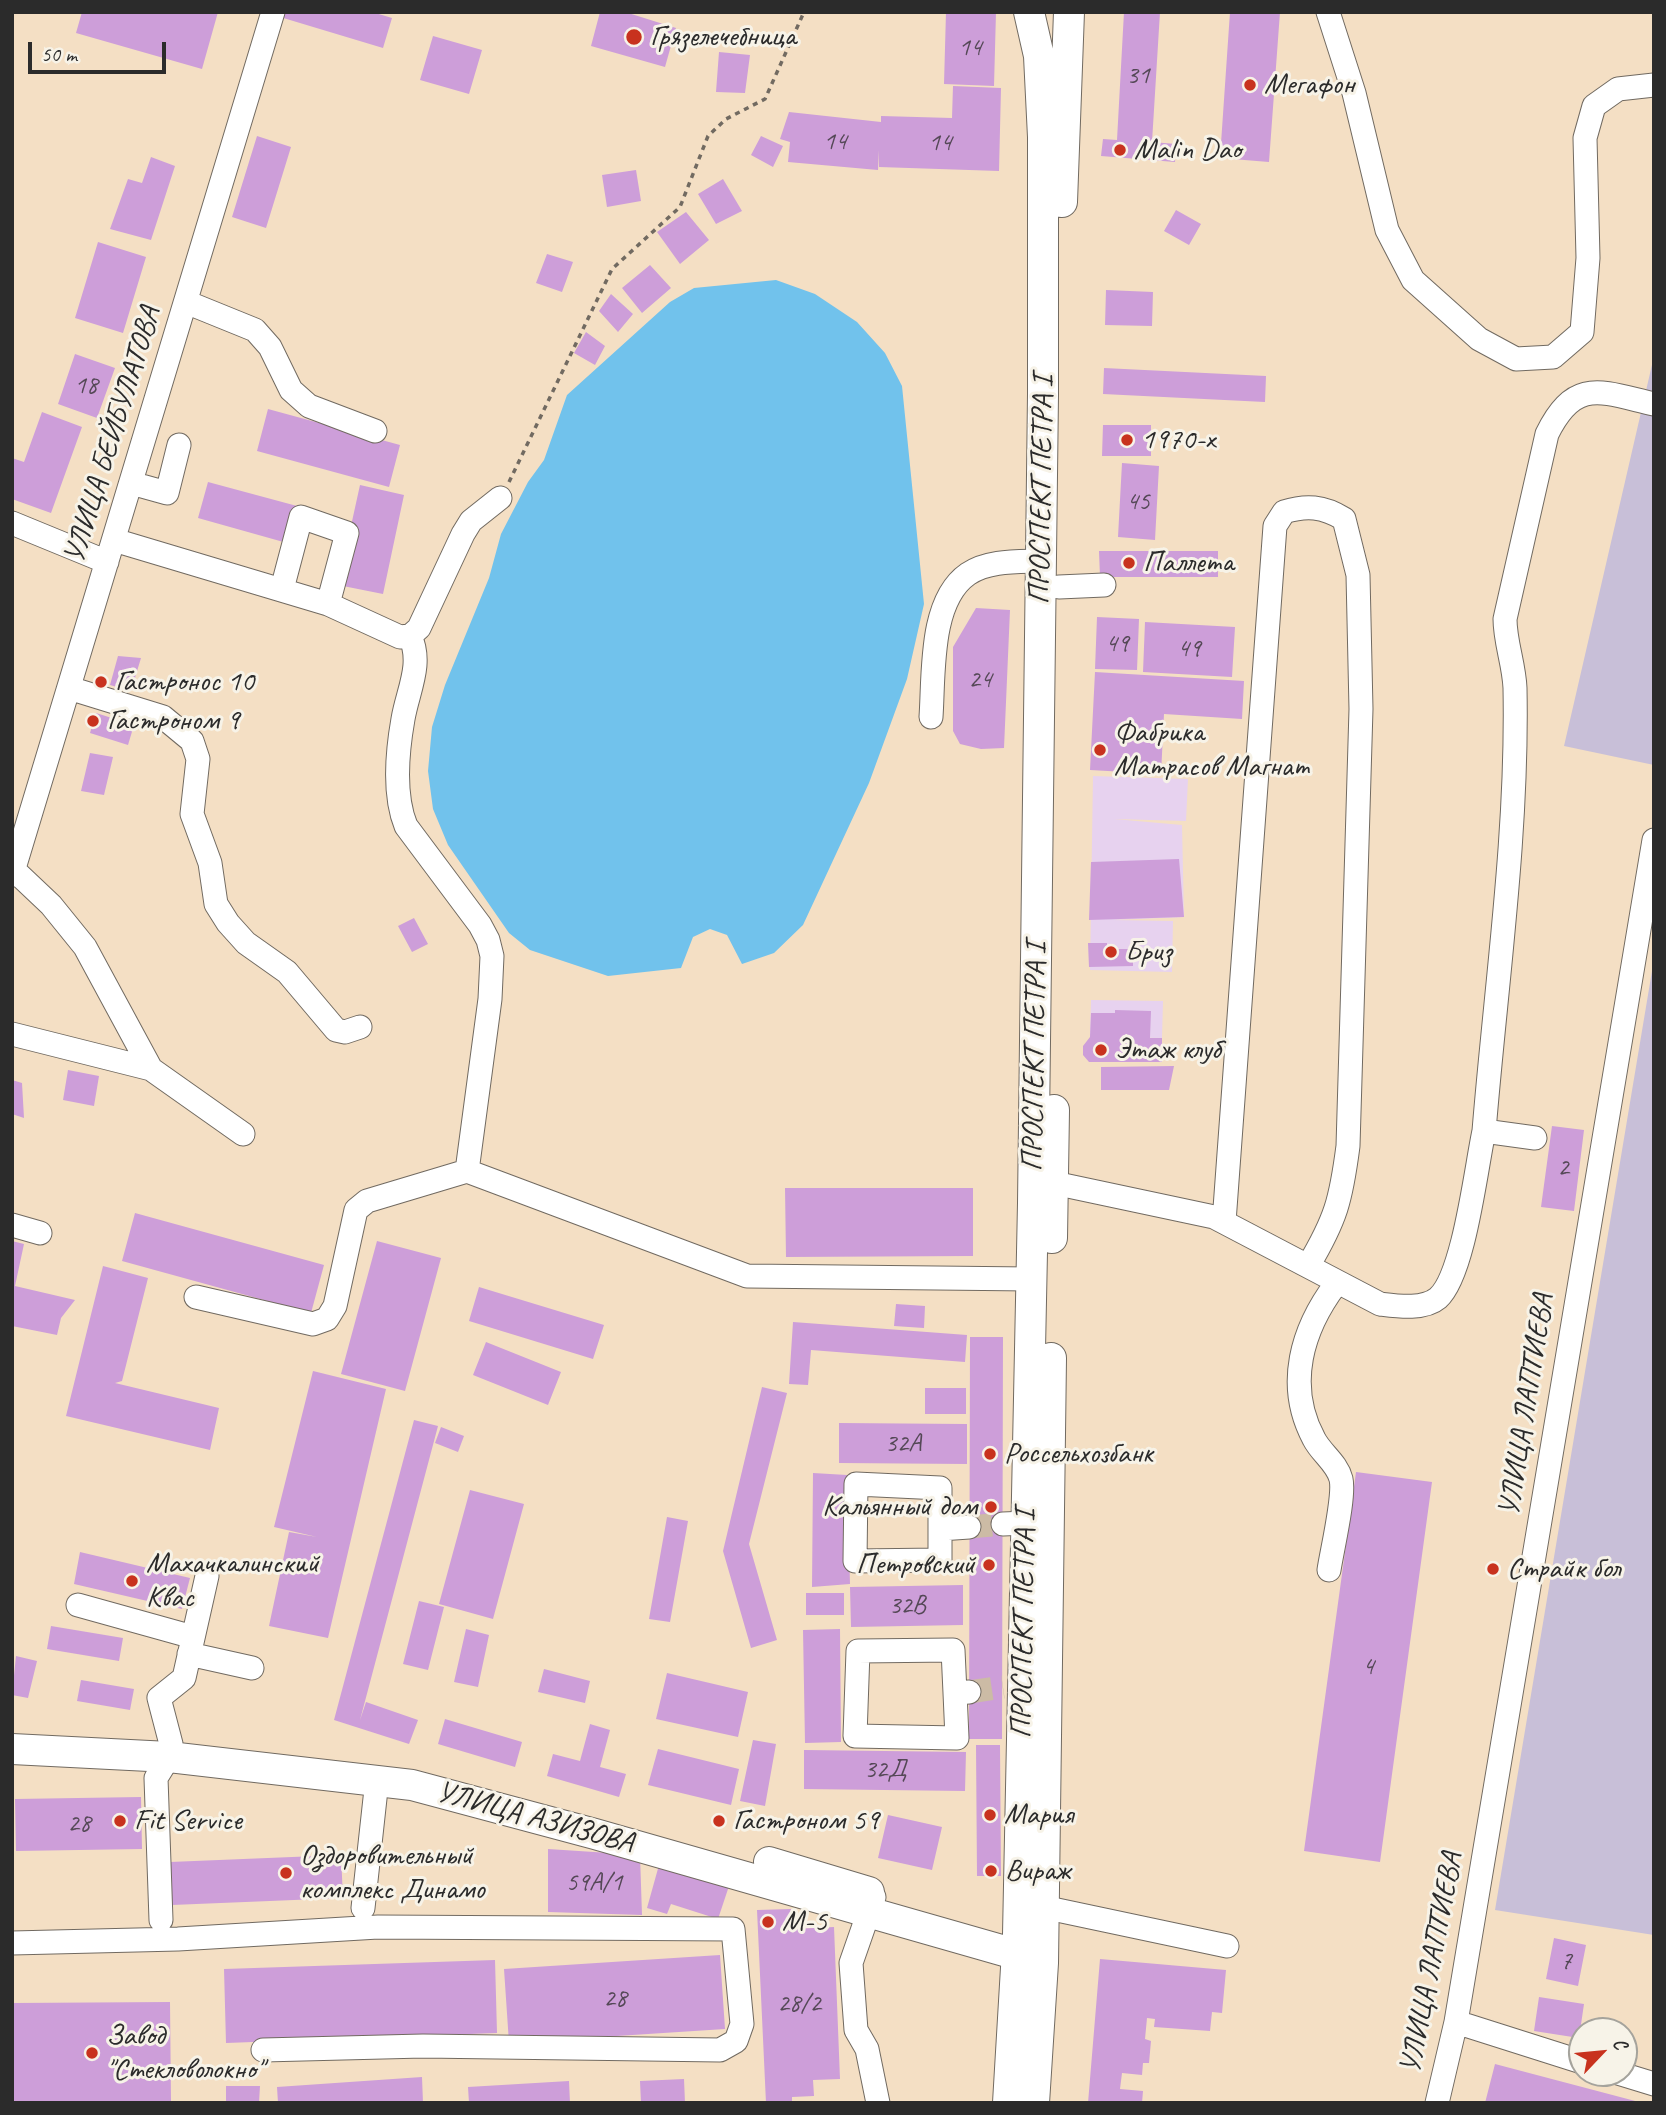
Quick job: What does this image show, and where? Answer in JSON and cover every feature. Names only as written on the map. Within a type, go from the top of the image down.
[{"type":"main road","name":"ПРОСПЕКТ ПЕТРА I","points":[[1029,12],[1039,56],[1044,137],[1042,561],[1031,1279],[1015,1523],[1013,1686],[1030,1948],[1034,2103]]},
{"type":"main road","name":"ПРОСПЕКТ ПЕТРА I","points":[[1009,2103],[1030,1948],[1043,1907],[1055,1183],[1061,241],[1069,12]]},
{"type":"main road","points":[[1069,57],[1075,12]]},
{"type":"main road","name":"УЛИЦА АЗИЗОВА","points":[[12,1731],[170,1750],[412,1785],[872,1903],[1030,1948]]},
{"type":"main road","name":"УЛИЦА АЗИЗОВА","points":[[12,1749],[170,1750],[416,1772],[825,1877],[872,1903]]},
{"type":"street","name":"УЛИЦА БЕЙБУЛАТОВА","points":[[13,872],[22,802],[69,688],[273,12]]},
{"type":"street","points":[[1328,12],[1354,93],[1387,230],[1413,280],[1479,339],[1516,359],[1553,357],[1581,332],[1588,258],[1585,138],[1594,106],[1618,89],[1654,85]]},
{"type":"street","points":[[186,302],[255,330],[270,347],[291,390],[309,406],[375,431]]},
{"type":"street","points":[[1055,1183],[1224,1222],[1308,1266],[1336,1284],[1380,1304],[1409,1307],[1437,1299],[1455,1275],[1484,1131],[1510,831],[1515,685],[1505,637],[1505,619],[1547,434],[1558,412],[1574,397],[1600,392],[1654,404]]},
{"type":"street","points":[[131,483],[167,493],[179,445]]},
{"type":"street","points":[[114,540],[328,604],[400,638],[410,636],[419,628],[471,521],[500,498]]},
{"type":"street","points":[[1224,1222],[1275,526],[1284,512],[1301,506],[1328,509],[1343,519],[1358,575],[1361,709],[1348,1146],[1341,1200],[1328,1233],[1308,1266]]},
{"type":"street","points":[[282,589],[301,517],[347,533],[328,604]]},
{"type":"street","points":[[12,523],[107,562]]},
{"type":"street","points":[[931,717],[937,629],[951,594],[968,575],[1001,562],[1042,561]]},
{"type":"street","points":[[1059,587],[1104,585]]},
{"type":"street","points":[[410,636],[417,660],[402,720],[400,809],[406,825],[480,925],[492,956],[490,999],[467,1171]]},
{"type":"street","points":[[69,688],[163,717],[192,741],[198,759],[192,814],[210,863],[216,904],[246,943],[287,972],[336,1030],[345,1032],[359,1027]]},
{"type":"street","name":"УЛИЦА ЛАПТИЕВА","points":[[1437,2103],[1456,2022],[1648,907],[1654,840]]},
{"type":"street","points":[[13,872],[51,905],[85,947],[151,1069]]},
{"type":"street","points":[[12,1034],[151,1069],[243,1134]]},
{"type":"street","points":[[1484,1131],[1535,1138]]},
{"type":"street","points":[[196,1297],[313,1324],[327,1319],[335,1306],[356,1210],[368,1201],[467,1171],[747,1276],[1031,1279]]},
{"type":"street","points":[[12,1225],[40,1233]]},
{"type":"street","points":[[1329,1570],[1341,1480],[1333,1464],[1315,1442],[1302,1413],[1301,1373],[1304,1337],[1315,1311],[1336,1284]]},
{"type":"street","points":[[856,1484],[940,1488],[940,1529],[940,1560],[855,1561],[856,1484]]},
{"type":"street","points":[[940,1529],[969,1527]]},
{"type":"street","points":[[161,1920],[156,1777],[170,1750],[159,1698],[184,1678],[207,1576]]},
{"type":"street","points":[[78,1605],[252,1668]]},
{"type":"street","points":[[953,1650],[962,1692],[957,1738],[855,1737],[859,1651],[953,1650]]},
{"type":"street","points":[[363,1908],[377,1780]]},
{"type":"street","points":[[872,1903],[851,1963],[856,2030],[867,2049],[878,2103]]},
{"type":"street","points":[[1043,1907],[1227,1945]]},
{"type":"street","points":[[12,1943],[178,1938],[378,1927],[733,1928],[742,2024],[736,2041],[720,2050],[423,2046],[263,2050]]},
{"type":"street","points":[[1456,2022],[1568,2058]]},
{"type":"path","points":[[500,498],[612,269],[680,207],[708,136],[726,119],[765,99],[804,12]]},
{"type":"shaded area","points":[[1654,356],[1654,765],[1564,746]]},
{"type":"shaded area","points":[[1093,776],[1188,779],[1186,821],[1114,819],[1182,825],[1184,917],[1113,920],[1173,921],[1172,972],[1090,970]]},
{"type":"shaded area","points":[[1654,959],[1654,1935],[1495,1910]]},
{"type":"shaded area","points":[[1091,1000],[1163,1001],[1162,1038],[1090,1037]]},
{"type":"water","points":[[776,280],[815,294],[857,322],[885,353],[902,386],[924,604],[907,679],[869,783],[803,925],[774,953],[742,964],[727,935],[710,929],[693,937],[681,968],[608,976],[530,950],[509,933],[448,845],[433,809],[428,771],[432,727],[445,685],[489,578],[501,534],[528,482],[544,460],[567,395],[670,302],[694,288]]},
{"type":"building","points":[[82,12],[218,12],[202,69],[76,33]]},
{"type":"building","points":[[281,12],[372,12],[392,18],[383,48],[280,17]]},
{"type":"building","name":"Грязелечебница","points":[[600,12],[625,12],[676,28],[665,67],[591,46]]},
{"type":"building","points":[[946,12],[996,12],[994,86],[944,84]]},
{"type":"building","points":[[1124,12],[1160,12],[1152,142],[1176,144],[1175,162],[1101,156],[1103,139],[1117,140]]},
{"type":"building","name":"Мегафон","points":[[1230,12],[1280,12],[1269,162],[1220,158]]},
{"type":"building","points":[[433,36],[482,50],[469,94],[420,80]]},
{"type":"building","points":[[719,52],[750,55],[745,93],[716,92]]},
{"type":"building","points":[[953,86],[1001,88],[999,171],[879,167],[879,150],[878,170],[788,162],[790,142],[780,139],[789,112],[881,122],[881,116],[952,118]]},
{"type":"building","points":[[257,136],[291,147],[266,228],[232,217]]},
{"type":"building","points":[[761,136],[783,146],[773,167],[751,155]]},
{"type":"building","points":[[151,157],[175,166],[151,240],[110,229],[128,179],[142,183]]},
{"type":"building","points":[[636,170],[641,201],[607,207],[602,175]]},
{"type":"building","points":[[723,179],[742,211],[716,224],[698,194]]},
{"type":"building","points":[[1176,210],[1201,224],[1189,245],[1164,231]]},
{"type":"building","points":[[686,212],[709,240],[680,264],[657,232]]},
{"type":"building","points":[[98,242],[146,257],[123,333],[75,318]]},
{"type":"building","points":[[547,254],[573,262],[562,292],[536,283]]},
{"type":"building","points":[[650,265],[671,288],[642,313],[622,288]]},
{"type":"building","points":[[1106,290],[1153,292],[1152,326],[1105,325]]},
{"type":"building","points":[[611,294],[633,314],[618,332],[599,311]]},
{"type":"building","points":[[586,332],[605,346],[595,365],[574,353]]},
{"type":"building","points":[[75,354],[115,368],[97,418],[58,404]]},
{"type":"building","points":[[1104,368],[1266,376],[1265,402],[1103,394]]},
{"type":"building","points":[[268,409],[400,445],[389,487],[257,451]]},
{"type":"building","points":[[42,412],[82,427],[51,513],[12,499],[12,458],[24,462]]},
{"type":"building","name":"1970-х","points":[[1103,425],[1151,425],[1151,456],[1102,456]]},
{"type":"building","points":[[1122,463],[1159,466],[1155,540],[1118,537]]},
{"type":"building","points":[[208,482],[297,506],[287,543],[198,518]]},
{"type":"building","points":[[360,485],[404,495],[383,594],[338,585]]},
{"type":"building","points":[[1099,551],[1218,551],[1218,577],[1100,577]]},
{"type":"building","points":[[976,608],[1010,610],[1004,748],[981,749],[960,744],[953,731],[953,647]]},
{"type":"building","points":[[1097,617],[1139,619],[1137,670],[1095,669]]},
{"type":"building","points":[[1145,622],[1235,627],[1232,677],[1143,672]]},
{"type":"building","points":[[118,656],[141,658],[131,691],[110,685]]},
{"type":"building","points":[[1095,672],[1244,681],[1242,719],[1164,714],[1161,774],[1090,770]]},
{"type":"building","points":[[96,713],[134,725],[128,745],[90,733]]},
{"type":"building","points":[[90,753],[113,757],[104,795],[81,791]]},
{"type":"building","points":[[1179,859],[1184,917],[1089,920],[1091,862]]},
{"type":"building","points":[[414,918],[428,944],[412,952],[398,926]]},
{"type":"building","name":"Бриз","points":[[1088,943],[1107,943],[1107,949],[1133,949],[1133,966],[1089,967]]},
{"type":"building","points":[[1115,1010],[1151,1011],[1150,1038],[1162,1038],[1162,1062],[1089,1062],[1083,1055],[1083,1046],[1090,1037],[1091,1013],[1115,1013]]},
{"type":"building","points":[[1174,1066],[1169,1090],[1101,1090],[1101,1067]]},
{"type":"building","points":[[68,1070],[99,1076],[94,1106],[63,1100]]},
{"type":"building","points":[[12,1080],[22,1083],[24,1118],[12,1114]]},
{"type":"building","points":[[1552,1126],[1584,1130],[1574,1211],[1541,1207]]},
{"type":"building","points":[[785,1188],[973,1188],[973,1256],[786,1257]]},
{"type":"building","points":[[135,1213],[324,1265],[311,1313],[122,1261]]},
{"type":"building","points":[[12,1241],[24,1244],[15,1286],[75,1300],[61,1318],[57,1335],[12,1326]]},
{"type":"building","points":[[377,1241],[441,1258],[405,1391],[341,1374]]},
{"type":"building","points":[[103,1266],[148,1278],[122,1381],[115,1383],[219,1408],[210,1450],[66,1416]]},
{"type":"building","points":[[479,1287],[604,1325],[593,1359],[469,1321]]},
{"type":"building","points":[[896,1304],[925,1306],[924,1328],[894,1326]]},
{"type":"building","points":[[793,1322],[967,1335],[965,1362],[811,1350],[808,1385],[789,1384]]},
{"type":"building","points":[[970,1337],[1003,1337],[1002,1739],[969,1739]]},
{"type":"building","points":[[486,1342],[561,1372],[548,1405],[473,1375]]},
{"type":"building","points":[[313,1371],[386,1389],[328,1638],[269,1626],[289,1532],[317,1537],[274,1527]]},
{"type":"building","points":[[762,1387],[787,1393],[749,1544],[777,1640],[751,1648],[723,1551]]},
{"type":"building","points":[[925,1388],[966,1388],[966,1414],[925,1414]]},
{"type":"building","points":[[414,1420],[438,1426],[360,1720],[366,1702],[418,1720],[409,1744],[334,1720]]},
{"type":"building","points":[[839,1423],[967,1424],[967,1464],[839,1463]]},
{"type":"building","points":[[441,1427],[464,1436],[458,1452],[435,1443]]},
{"type":"building","points":[[1356,1472],[1432,1482],[1380,1862],[1304,1851]]},
{"type":"building","points":[[813,1473],[847,1475],[850,1584],[812,1587]]},
{"type":"building","points":[[470,1490],[524,1504],[493,1619],[439,1604]]},
{"type":"building","points":[[667,1517],[688,1521],[670,1622],[649,1619]]},
{"type":"building","name":"Махачкалинский Квас","points":[[80,1552],[190,1578],[182,1609],[74,1584]]},
{"type":"building","points":[[963,1585],[963,1625],[851,1627],[850,1587]]},
{"type":"building","points":[[806,1593],[844,1593],[844,1615],[806,1615]]},
{"type":"building","points":[[419,1601],[444,1607],[428,1670],[403,1664]]},
{"type":"building","points":[[51,1626],[123,1638],[119,1661],[47,1649]]},
{"type":"building","points":[[466,1629],[489,1635],[478,1687],[454,1682]]},
{"type":"building","points":[[840,1629],[841,1742],[805,1743],[803,1630]]},
{"type":"building","points":[[16,1656],[37,1661],[28,1698],[12,1695]]},
{"type":"building","points":[[544,1669],[590,1681],[585,1703],[538,1692]]},
{"type":"building","points":[[667,1673],[748,1692],[738,1737],[656,1719]]},
{"type":"building","points":[[81,1680],[134,1689],[130,1710],[77,1701]]},
{"type":"building","points":[[445,1719],[522,1742],[515,1767],[438,1744]]},
{"type":"building","points":[[590,1724],[610,1730],[600,1767],[626,1774],[619,1797],[547,1776],[553,1754],[580,1761]]},
{"type":"building","points":[[753,1740],[776,1744],[765,1806],[740,1801]]},
{"type":"building","points":[[976,1745],[1000,1745],[1001,1876],[977,1876]]},
{"type":"building","points":[[658,1749],[739,1769],[731,1805],[648,1785]]},
{"type":"building","points":[[804,1750],[966,1752],[965,1791],[804,1789]]},
{"type":"building","points":[[141,1797],[142,1849],[16,1851],[15,1799]]},
{"type":"building","points":[[888,1815],[942,1827],[932,1870],[878,1858]]},
{"type":"building","points":[[548,1849],[640,1855],[642,1915],[548,1912]]},
{"type":"building","points":[[341,1855],[343,1898],[172,1905],[170,1862]]},
{"type":"building","points":[[659,1865],[729,1886],[718,1919],[671,1904],[667,1914],[647,1908]]},
{"type":"building","points":[[791,1909],[792,1929],[834,1927],[840,2079],[813,2080],[814,2096],[792,2097],[792,2103],[766,2103],[757,1910]]},
{"type":"building","points":[[1554,1938],[1586,1945],[1578,1986],[1546,1979]]},
{"type":"building","points":[[720,1955],[725,2029],[509,2043],[504,1969]]},
{"type":"building","points":[[1100,1959],[1226,1970],[1222,2013],[1212,2012],[1210,2031],[1154,2027],[1155,2019],[1147,2018],[1145,2039],[1151,2041],[1149,2063],[1143,2063],[1142,2075],[1122,2073],[1120,2089],[1143,2091],[1142,2103],[1088,2103]]},
{"type":"building","points":[[495,1960],[497,2033],[226,2043],[224,1969]]},
{"type":"building","points":[[1539,1997],[1584,2004],[1582,2017],[1568,2017],[1568,2036],[1534,2031]]},
{"type":"building","name":"Завод \"Стекловолокно\"","points":[[170,2002],[171,2103],[12,2103],[12,2003]]},
{"type":"building","points":[[1495,2064],[1568,2083],[1568,2087],[1582,2087],[1639,2102],[1639,2103],[1485,2103]]},
{"type":"building","points":[[422,2077],[423,2103],[278,2103],[277,2087]]},
{"type":"building","points":[[684,2079],[685,2103],[641,2103],[640,2081]]},
{"type":"building","points":[[569,2081],[570,2103],[469,2103],[468,2087]]},
{"type":"building","points":[[226,2086],[260,2086],[259,2103],[226,2103]]},
{"type":"tunnel","points":[[969,1527],[1003,1524]]},
{"type":"tunnel","points":[[969,1692],[1003,1687]]},
{"type":"place","name":"Грязелечебница","points":[[634,37]]},
{"type":"place","name":"Мегафон","points":[[1250,85]]},
{"type":"place","name":"Malin Dao","points":[[1120,150]]},
{"type":"place","name":"1970-х","points":[[1127,440]]},
{"type":"place","name":"Паллета","points":[[1129,563]]},
{"type":"place","name":"Гастронос 10","points":[[101,682]]},
{"type":"place","name":"Гастроном 9","points":[[93,721]]},
{"type":"place","name":"Фабрика Матрасов Магнат","points":[[1100,750]]},
{"type":"place","name":"Бриз","points":[[1111,952]]},
{"type":"place","name":"Этаж клуб","points":[[1101,1050]]},
{"type":"place","name":"Россельхозбанк","points":[[990,1454]]},
{"type":"place","name":"Кальянный дом","points":[[991,1507]]},
{"type":"place","name":"Петровский","points":[[989,1565]]},
{"type":"place","name":"Страйк бол","points":[[1493,1569]]},
{"type":"place","name":"Махачкалинский Квас","points":[[132,1581]]},
{"type":"place","name":"Мария","points":[[990,1815]]},
{"type":"place","name":"Fit Service","points":[[120,1821]]},
{"type":"place","name":"Гастроном 59","points":[[719,1821]]},
{"type":"place","name":"Вираж","points":[[991,1871]]},
{"type":"place","name":"Оздоровительный комплекс Динамо","points":[[286,1873]]},
{"type":"place","name":"М-5","points":[[768,1922]]},
{"type":"place","name":"Завод \"Стекловолокно\"","points":[[92,2053]]}]
